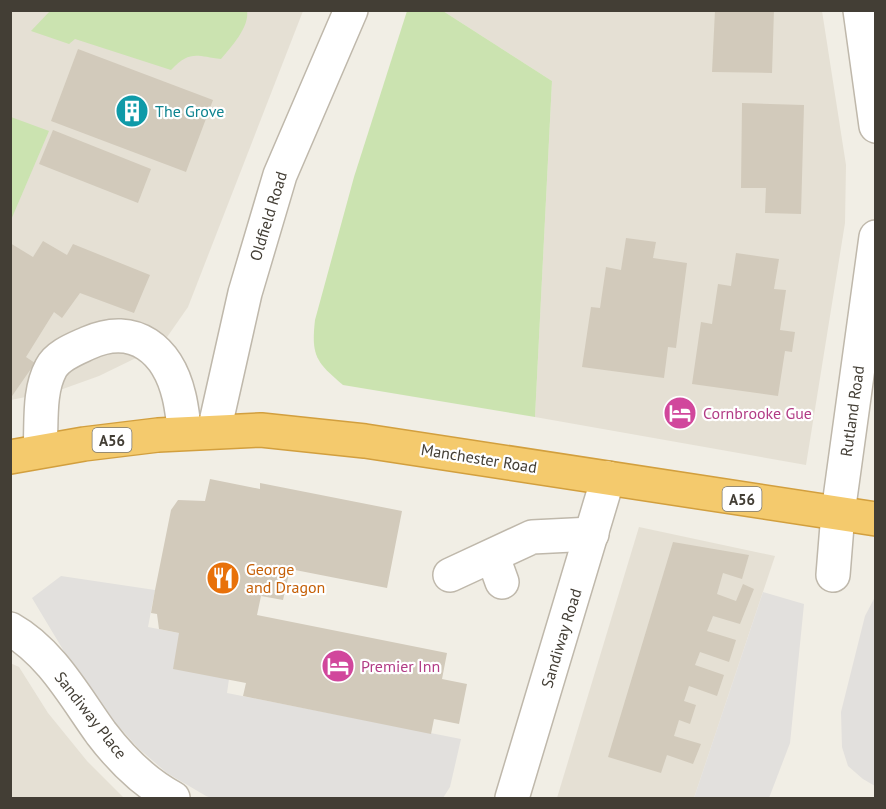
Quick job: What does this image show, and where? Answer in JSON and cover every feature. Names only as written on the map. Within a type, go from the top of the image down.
[{"type":"highway","name":"Manchester Road","points":[[25,454],[200,432],[261,430],[365,441],[876,519]]},
{"type":"street","name":"Oldfield Road","points":[[200,432],[280,175],[351,10]]},
{"type":"street","points":[[866,21],[876,126]]},
{"type":"street","name":"Rutland Road","points":[[833,575],[838,513],[876,237]]},
{"type":"street","points":[[25,454],[51,367],[66,353],[103,336],[126,335],[153,347],[167,366],[179,395],[200,432]]},
{"type":"street","name":"Sandiway Road","points":[[512,798],[608,478]]},
{"type":"street","points":[[450,575],[498,569],[532,537],[592,534]]},
{"type":"street","name":"Sandiway Place","points":[[10,629],[31,643],[59,673],[126,761],[145,779],[172,798]]},
{"type":"shaded area","points":[[10,11],[303,11],[188,307],[165,340],[138,357],[99,376],[60,390],[11,400]]},
{"type":"shaded area","points":[[443,11],[822,11],[846,165],[845,223],[806,465],[535,417],[552,81]]},
{"type":"shaded area","points":[[639,527],[775,556],[694,798],[557,798]]},
{"type":"shaded area","points":[[61,576],[155,590],[148,627],[179,633],[229,679],[227,693],[461,739],[450,787],[443,798],[212,798],[206,796],[167,773],[138,748],[114,721],[68,658],[32,598]]},
{"type":"shaded area","points":[[763,592],[804,604],[790,743],[769,798],[694,798]]},
{"type":"shaded area","points":[[875,597],[875,786],[848,766],[842,747],[841,712],[865,616]]},
{"type":"shaded area","points":[[10,663],[19,667],[48,713],[87,761],[124,798],[11,798]]},
{"type":"green space","points":[[247,10],[243,30],[221,59],[189,57],[183,59],[171,70],[75,39],[69,44],[31,31],[50,11]]},
{"type":"green space","points":[[407,11],[443,11],[552,81],[535,417],[343,385],[321,364],[317,357],[314,342],[315,320],[354,177]]},
{"type":"green space","points":[[10,117],[49,131],[11,220]]},
{"type":"building","points":[[715,10],[774,10],[772,73],[712,72]]},
{"type":"building","name":"The Grove","points":[[78,49],[213,100],[186,172],[51,121]]},
{"type":"building","points":[[742,103],[804,105],[801,214],[765,213],[766,188],[741,188]]},
{"type":"building","points":[[53,130],[151,169],[138,203],[39,164]]},
{"type":"building","points":[[626,238],[656,242],[653,258],[687,263],[676,348],[668,347],[664,378],[582,367],[591,307],[600,308],[606,267],[621,270]]},
{"type":"building","points":[[43,241],[67,255],[73,244],[150,275],[134,313],[80,293],[62,318],[54,312],[26,357],[35,363],[10,399],[10,243],[33,257]]},
{"type":"building","points":[[736,253],[779,259],[774,289],[786,290],[780,330],[795,332],[792,352],[785,351],[778,396],[692,384],[701,322],[712,324],[718,284],[731,286]]},
{"type":"building","points":[[210,479],[260,489],[260,483],[402,511],[387,588],[290,569],[283,600],[261,596],[257,615],[447,653],[442,679],[467,684],[459,724],[434,719],[431,734],[243,696],[246,683],[173,669],[179,633],[159,629],[157,614],[151,613],[155,590],[171,510],[178,500],[205,501]]},
{"type":"building","points":[[673,542],[749,555],[742,579],[723,573],[717,594],[736,601],[743,584],[754,589],[740,624],[713,616],[707,631],[736,640],[729,662],[700,652],[695,665],[724,675],[717,696],[689,686],[684,701],[696,705],[690,724],[679,720],[674,736],[701,744],[693,764],[667,755],[661,773],[608,757]]},
{"type":"place","name":"The Grove","points":[[132,111]]},
{"type":"place","name":"Cornbrooke Gue","points":[[680,413]]},
{"type":"place","name":"George and Dragon","points":[[223,578]]},
{"type":"place","name":"Premier Inn","points":[[338,666]]}]
